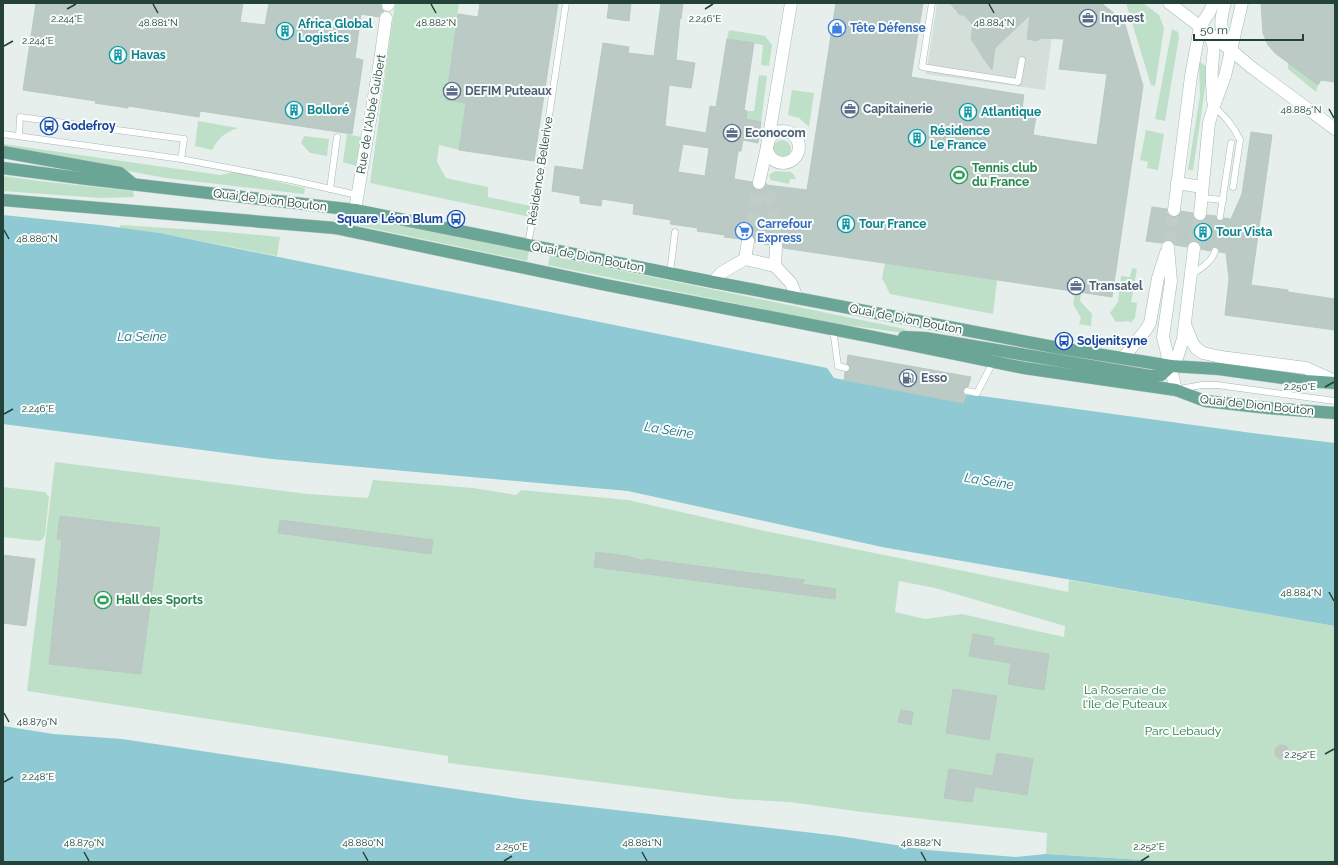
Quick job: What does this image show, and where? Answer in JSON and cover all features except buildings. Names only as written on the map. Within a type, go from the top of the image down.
[{"type":"main road","points":[[759,183],[768,142],[791,3]]},
{"type":"main road","points":[[1169,3],[1251,67],[1335,129]]},
{"type":"main road","points":[[1174,210],[1191,76],[1200,27],[1213,3]]},
{"type":"main road","points":[[1225,3],[1221,27],[1225,42],[1231,50]]},
{"type":"main road","points":[[1200,214],[1209,123],[1225,76],[1242,3]]},
{"type":"main road","name":"Rue de l'Abbé Guibert","points":[[355,210],[386,18]]},
{"type":"main road","points":[[1200,27],[1208,34],[1214,46],[1212,70],[1214,106]]},
{"type":"main road","points":[[3,152],[120,173],[133,184]]},
{"type":"main road","name":"Quai de Dion Bouton","points":[[3,168],[355,210],[713,282],[1059,348],[1171,366],[1219,369],[1305,381],[1335,382]]},
{"type":"main road","points":[[1177,182],[1202,192]]},
{"type":"main road","name":"Quai de Dion Bouton","points":[[3,200],[335,228],[606,285],[1024,368],[1176,390],[1205,401],[1335,413]]},
{"type":"main road","points":[[335,228],[355,210]]},
{"type":"main road","points":[[745,259],[748,241]]},
{"type":"main road","points":[[775,266],[776,246]]},
{"type":"main road","points":[[1123,358],[1150,323],[1158,278],[1169,246],[1171,281],[1163,337],[1176,390]]},
{"type":"main road","points":[[1171,366],[1177,358],[1186,327],[1194,248]]},
{"type":"main road","points":[[713,282],[721,273],[745,259],[775,266],[791,283],[797,298]]},
{"type":"main road","points":[[1186,327],[1192,342],[1196,348],[1203,353],[1221,357],[1306,368],[1335,382]]},
{"type":"main road","name":"Quai de Dion Bouton","points":[[873,337],[925,338],[1150,376],[1161,374],[1171,366]]},
{"type":"lane","name":"Résidence Bellerive","points":[[528,244],[537,196],[566,3]]},
{"type":"lane","points":[[932,3],[922,67],[1018,82],[1022,60]]},
{"type":"lane","points":[[1214,106],[1226,117],[1240,140],[1233,187]]},
{"type":"lane","points":[[18,136],[20,117],[184,139],[181,159]]},
{"type":"lane","points":[[3,134],[181,159],[357,195]]},
{"type":"lane","points":[[330,189],[337,137]]},
{"type":"lane","points":[[1220,217],[1231,143]]},
{"type":"lane","points":[[1202,192],[1223,200]]},
{"type":"lane","points":[[670,273],[676,232]]},
{"type":"lane","points":[[1191,275],[1205,265],[1215,251]]},
{"type":"lane","points":[[833,329],[838,366],[846,368]]},
{"type":"lane","points":[[967,391],[977,393],[993,362]]},
{"type":"lane","points":[[1176,390],[1202,385],[1217,385],[1335,401]]},
{"type":"shaded area","points":[[937,3],[1056,3],[1045,90],[926,74]]},
{"type":"green space","points":[[395,3],[459,3],[446,100],[466,103],[459,150],[439,145],[437,162],[446,178],[488,187],[488,197],[531,206],[530,217],[370,183]]},
{"type":"green space","points":[[1126,3],[1143,3],[1159,15],[1164,28],[1155,86],[1151,85]]},
{"type":"green space","points":[[1172,29],[1178,32],[1179,37],[1165,121],[1155,119]]},
{"type":"green space","points":[[729,30],[765,36],[772,45],[769,66],[761,65],[763,45],[727,39]]},
{"type":"green space","points":[[1199,61],[1208,68],[1193,170],[1188,170],[1200,96]]},
{"type":"green space","points":[[1288,62],[1318,85],[1316,92],[1288,69]]},
{"type":"green space","points":[[759,75],[767,76],[761,122],[746,119],[747,111],[754,111]]},
{"type":"green space","points":[[792,90],[814,93],[809,127],[799,118],[788,115]]},
{"type":"green space","points":[[198,121],[238,128],[223,136],[212,150],[195,146]]},
{"type":"green space","points":[[1146,130],[1164,134],[1158,170],[1147,168],[1148,162],[1140,160]]},
{"type":"green space","points":[[347,134],[361,137],[356,166],[343,162]]},
{"type":"green space","points":[[304,136],[329,139],[327,156],[310,153],[301,143]]},
{"type":"green space","points":[[778,140],[786,140],[791,145],[789,156],[786,158],[778,158],[773,153],[773,145]]},
{"type":"green space","points":[[3,144],[220,175],[234,172],[305,188],[304,194],[166,178],[3,148]]},
{"type":"green space","points":[[775,171],[791,172],[796,179],[790,179],[789,184],[771,180],[769,175]]},
{"type":"green space","points":[[3,176],[133,191],[134,197],[101,198],[3,191]]},
{"type":"green space","points":[[362,218],[529,251],[527,261],[356,225]]},
{"type":"green space","points":[[120,225],[280,237],[277,256],[160,233],[120,228]]},
{"type":"green space","points":[[550,256],[905,329],[904,333],[826,322],[548,265]]},
{"type":"green space","points":[[885,263],[997,280],[993,314],[890,294],[882,278]]},
{"type":"green space","points":[[1132,268],[1137,269],[1131,302],[1137,303],[1135,318],[1130,323],[1129,321],[1116,322],[1110,313],[1118,302],[1121,276],[1130,277]]},
{"type":"green space","points":[[1075,292],[1081,293],[1080,301],[1092,314],[1091,326],[1079,324],[1081,318],[1073,304]]},
{"type":"green space","points":[[55,462],[307,494],[368,498],[373,480],[473,488],[516,495],[521,490],[628,500],[765,531],[1068,592],[1069,580],[1335,626],[1335,862],[1175,862],[1046,854],[1047,833],[862,812],[790,802],[734,799],[448,763],[448,756],[27,691]],"holes":[[[899,581],[935,588],[1065,626],[1064,637],[962,614],[925,619],[895,612]]]},
{"type":"green space","points":[[3,487],[45,492],[49,497],[45,535],[43,539],[39,541],[3,537]]},
{"type":"water","name":"La Seine","points":[[3,215],[160,233],[827,368],[834,378],[963,403],[967,394],[1335,443],[1335,626],[882,547],[628,491],[272,459],[3,424]]},
{"type":"water","points":[[3,726],[53,734],[122,739],[521,799],[839,836],[927,850],[1016,857],[1046,854],[1175,862],[3,862]]},
{"type":"tunnel","points":[[748,241],[759,183],[774,204],[776,246]]},
{"type":"tunnel","points":[[1169,244],[1174,210]]},
{"type":"tunnel","points":[[1194,248],[1200,214]]},
{"type":"place","name":"Inquest","points":[[1088,18]]},
{"type":"place","name":"Tête Défense","points":[[837,28]]},
{"type":"place","name":"Africa Global Logistics","points":[[285,31]]},
{"type":"place","name":"Havas","points":[[118,55]]},
{"type":"place","name":"DEFIM Puteaux","points":[[452,91]]},
{"type":"place","name":"Capitainerie","points":[[850,109]]},
{"type":"place","name":"Bolloré","points":[[294,110]]},
{"type":"place","name":"Atlantique","points":[[968,112]]},
{"type":"place","name":"Godefroy","points":[[49,126]]},
{"type":"place","name":"Econocom","points":[[732,133]]},
{"type":"place","name":"Résidence Le France","points":[[917,138]]},
{"type":"place","name":"Tennis club du France","points":[[959,175]]},
{"type":"place","name":"Square Léon Blum","points":[[456,219]]},
{"type":"place","name":"Tour France","points":[[846,224]]},
{"type":"place","name":"Carrefour Express","points":[[744,231]]},
{"type":"place","name":"Tour Vista","points":[[1203,232]]},
{"type":"place","name":"Transatel","points":[[1076,286]]},
{"type":"place","name":"Soljenitsyne","points":[[1064,341]]},
{"type":"place","name":"Esso","points":[[908,378]]},
{"type":"place","name":"Hall des Sports","points":[[103,600]]},
{"type":"park label","name":"La Roseraie de l'Île de Puteaux","points":[[1125,697]]},
{"type":"park label","name":"Parc Lebaudy","points":[[1183,731]]}]
